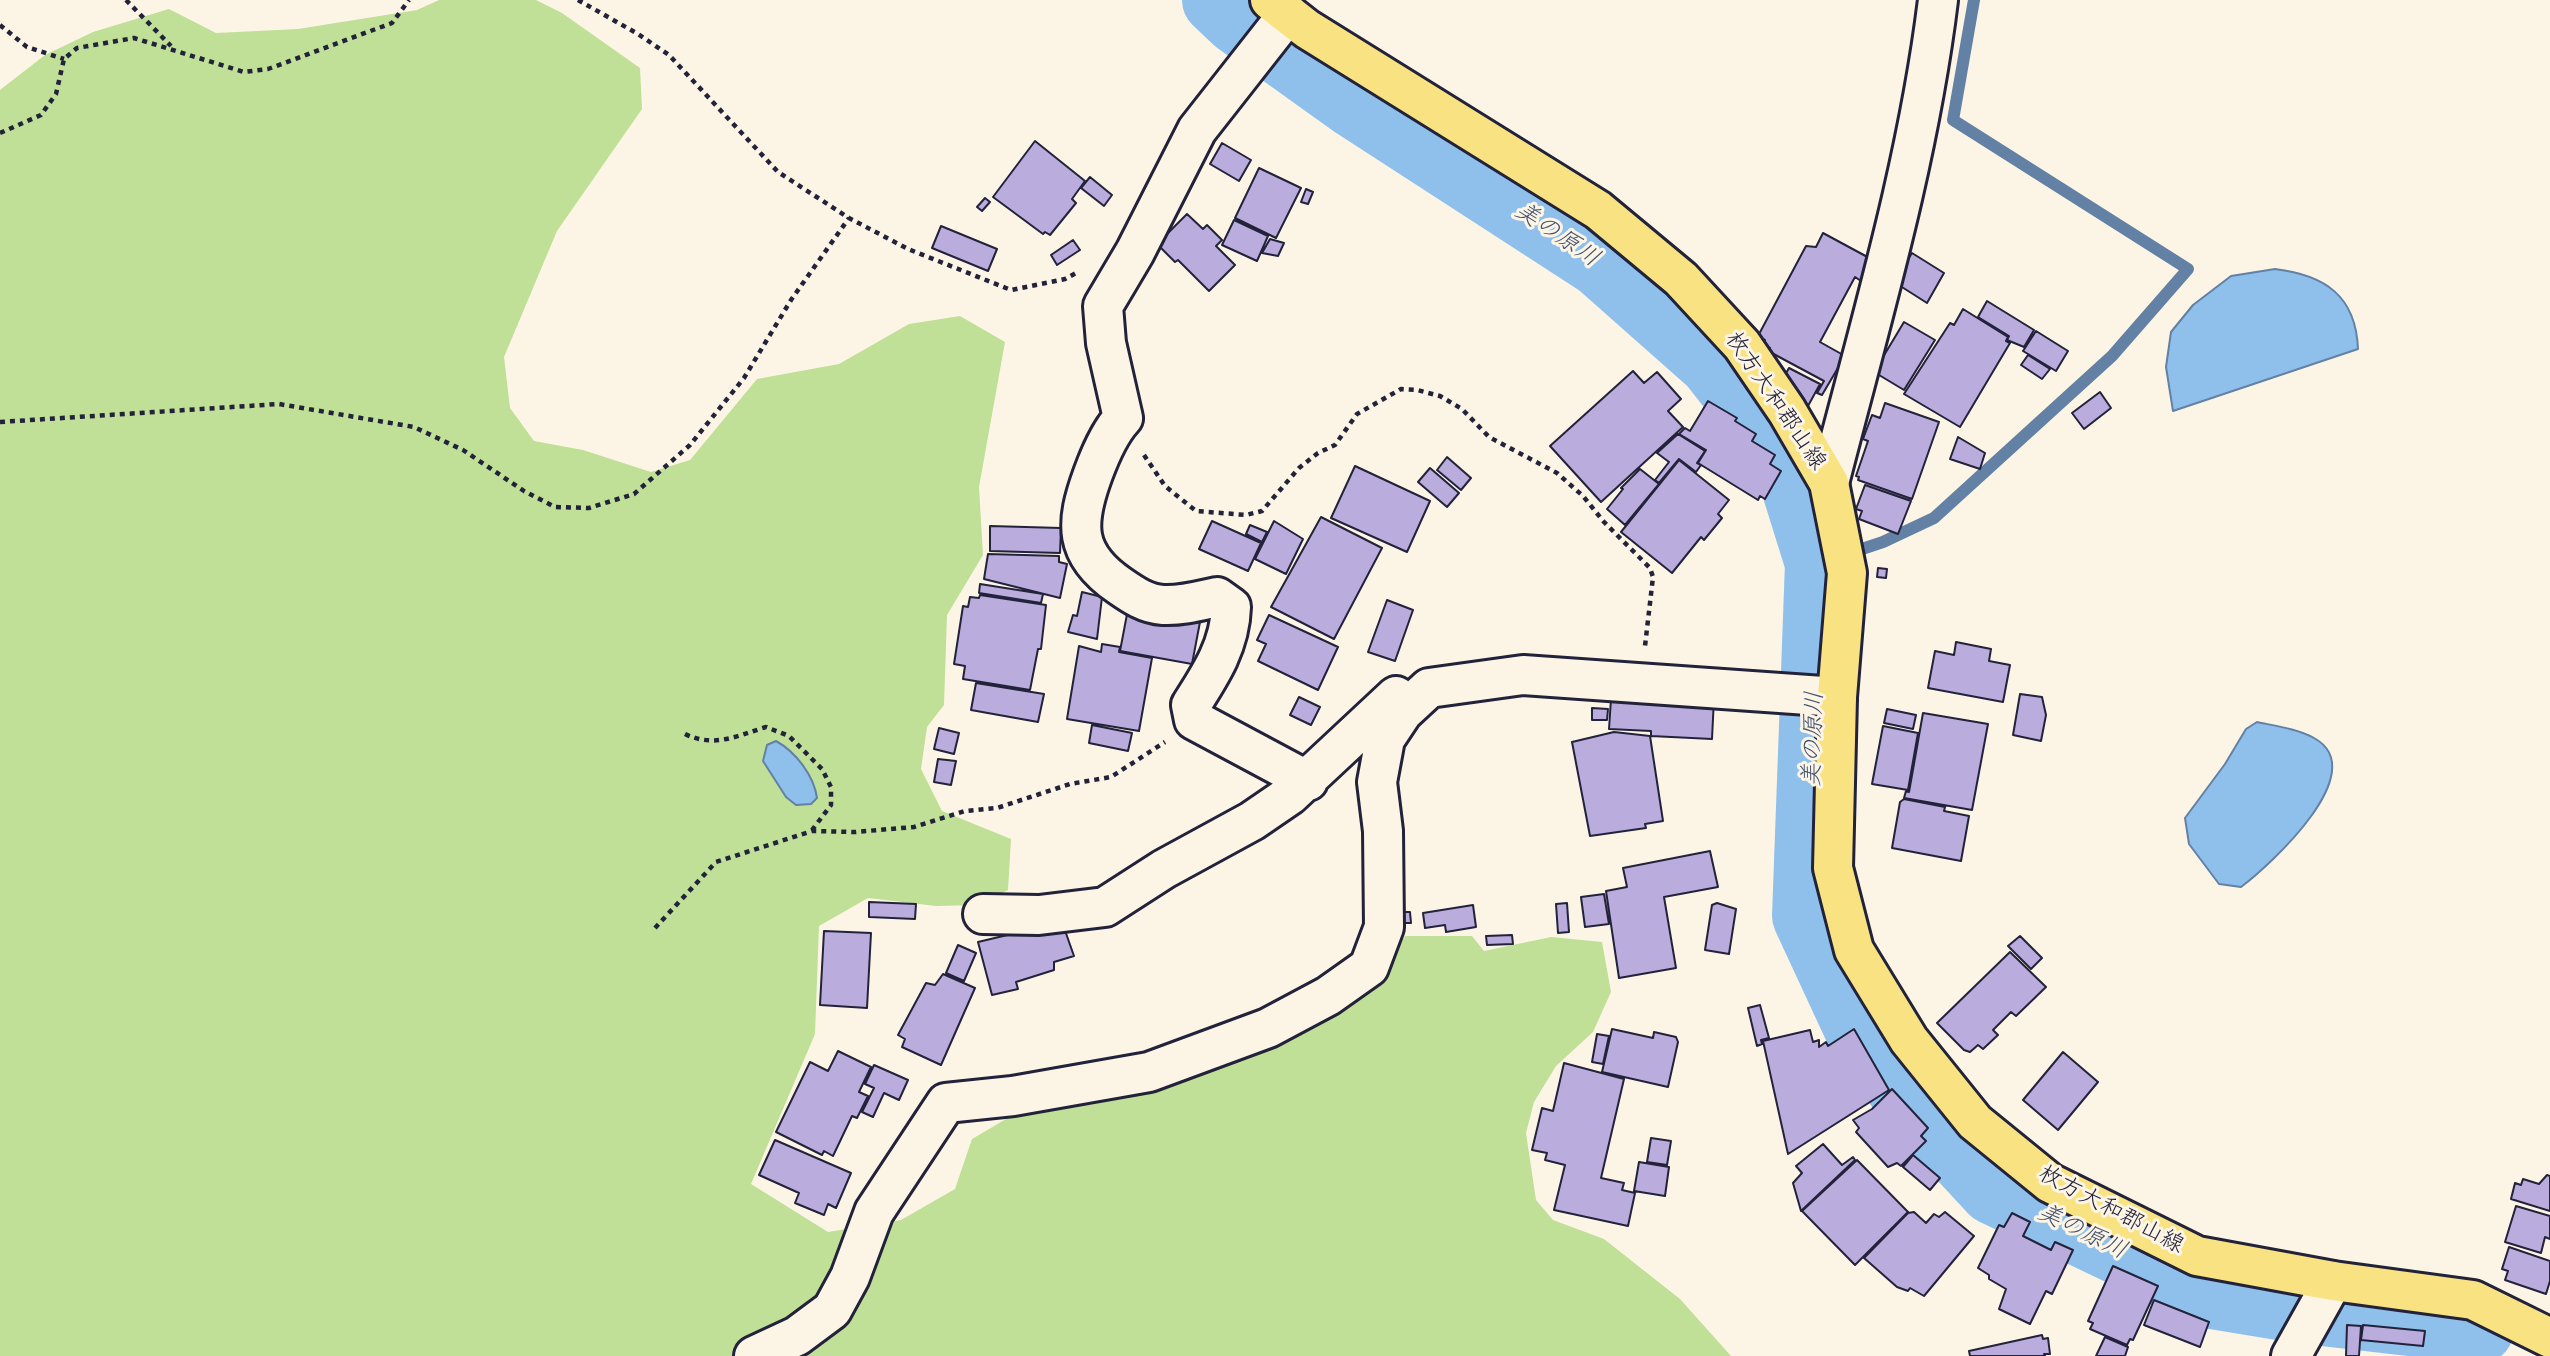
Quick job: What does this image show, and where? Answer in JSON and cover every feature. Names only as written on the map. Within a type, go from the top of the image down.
[{"type":"main road","name":"枚方大和郡山線","points":[[1279,7],[1598,210],[1681,279],[1742,345],[1787,411],[1829,483],[1847,573],[1837,698],[1833,868],[1854,950],[1909,1040],[1975,1122],[2050,1183],[2197,1256],[2333,1281],[2473,1300],[2550,1338]]},
{"type":"street","points":[[1829,483],[1898,215],[1930,67],[1938,0]]},
{"type":"street","points":[[1279,7],[1197,130],[1135,252],[1103,306],[1106,342],[1124,418],[1115,426],[1081,505],[1080,536],[1092,564],[1140,599],[1163,605],[1217,597],[1231,607],[1230,626],[1219,661],[1191,705],[1194,720],[1265,755],[1308,781]]},
{"type":"street","points":[[983,914],[1039,915],[1105,906],[1164,869],[1252,821],[1308,781],[1403,691],[1524,676],[1837,698]]},
{"type":"street","points":[[754,1356],[797,1336],[832,1310],[850,1277],[874,1212],[946,1103],[1013,1096],[1149,1072],[1268,1028],[1328,996],[1368,967],[1384,927],[1383,831],[1377,782],[1385,739],[1403,712],[1429,688]]},
{"type":"street","points":[[2291,1356],[2333,1281]]},
{"type":"path","points":[[126,0],[174,49]]},
{"type":"path","points":[[0,133],[41,115],[56,94],[64,59],[77,48],[134,38],[244,72],[268,69],[392,23],[408,0]]},
{"type":"path","points":[[578,0],[669,55],[778,172],[849,218],[908,249],[1011,290],[1065,279],[1077,272]]},
{"type":"path","points":[[0,25],[27,47],[64,59]]},
{"type":"path","points":[[0,422],[279,404],[323,410],[414,427],[464,450],[524,491],[555,507],[589,508],[635,494],[690,445],[744,378],[791,300],[849,218]]},
{"type":"path","points":[[1124,418],[1165,486],[1200,513],[1246,515],[1262,511],[1299,468],[1335,444],[1357,414],[1401,389],[1440,396],[1462,408],[1489,437],[1557,473],[1583,496],[1604,522],[1650,568],[1653,577],[1643,683]]},
{"type":"path","points":[[655,929],[716,862],[812,831],[855,832],[914,827],[965,811],[998,808],[1070,784],[1111,777],[1194,720]]},
{"type":"path","points":[[685,734],[698,740],[731,741],[766,727],[789,736],[822,769],[831,787],[831,805],[812,831]]},
{"type":"green space","points":[[439,0],[536,0],[562,13],[640,68],[642,109],[557,231],[504,357],[510,408],[534,441],[583,450],[651,472],[690,460],[757,379],[839,364],[909,324],[960,316],[1005,342],[979,487],[983,555],[947,615],[944,705],[927,727],[921,769],[942,811],[1011,839],[1008,890],[977,905],[936,906],[868,898],[819,926],[815,1034],[751,1184],[828,1232],[901,1220],[955,1189],[972,1139],[1018,1112],[1095,1104],[1215,1070],[1384,972],[1405,936],[1472,936],[1484,951],[1551,937],[1602,942],[1611,992],[1593,1032],[1556,1066],[1534,1102],[1526,1133],[1536,1200],[1553,1220],[1604,1239],[1680,1299],[1731,1356],[0,1356],[0,90],[45,55],[93,32],[169,9],[216,33],[298,29],[417,10]]},
{"type":"water","points":[[2275,269],[2309,277],[2334,291],[2351,315],[2358,349],[2173,411],[2166,367],[2171,332],[2193,305],[2231,276]]},
{"type":"water","points":[[2257,722],[2294,730],[2314,738],[2329,753],[2332,772],[2325,794],[2311,817],[2273,860],[2241,887],[2219,884],[2189,844],[2185,818],[2225,764],[2246,729]]},
{"type":"water","points":[[776,741],[790,751],[808,773],[817,798],[811,804],[796,805],[786,797],[763,761],[767,745]]},
{"type":"building","points":[[1035,141],[1085,181],[1072,199],[1076,203],[1050,235],[1045,232],[1043,234],[993,197]]},
{"type":"building","points":[[1222,143],[1251,160],[1239,181],[1210,164]]},
{"type":"building","points":[[1259,168],[1301,188],[1276,238],[1235,218]]},
{"type":"building","points":[[1090,177],[1112,195],[1104,206],[1081,188]]},
{"type":"building","points":[[1306,189],[1313,192],[1308,204],[1301,202]]},
{"type":"building","points":[[985,198],[990,202],[982,211],[977,207]]},
{"type":"building","points":[[1187,214],[1203,229],[1207,225],[1222,240],[1216,246],[1235,265],[1209,291],[1178,260],[1175,262],[1157,244]]},
{"type":"building","points":[[1234,220],[1268,236],[1257,261],[1222,245]]},
{"type":"building","points":[[941,226],[997,249],[988,271],[932,248]]},
{"type":"building","points":[[1823,233],[1873,260],[1861,281],[1855,277],[1820,342],[1845,356],[1822,395],[1817,393],[1824,381],[1768,351],[1770,348],[1763,344],[1765,340],[1758,336],[1806,246],[1816,247]]},
{"type":"building","points":[[1270,239],[1284,243],[1278,256],[1262,253]]},
{"type":"building","points":[[1073,240],[1080,250],[1057,265],[1051,255]]},
{"type":"building","points":[[1912,253],[1944,273],[1927,303],[1894,282]]},
{"type":"building","points":[[1987,301],[2034,330],[2024,347],[2007,340],[2009,336],[1978,317]]},
{"type":"building","points":[[1963,309],[2008,337],[2006,341],[2010,343],[1960,427],[1904,394],[1950,323],[1954,325]]},
{"type":"building","points":[[1904,322],[1935,340],[1904,390],[1874,372]]},
{"type":"building","points":[[2036,331],[2068,351],[2056,371],[2023,351]]},
{"type":"building","points":[[2028,355],[2050,369],[2042,379],[2021,365]]},
{"type":"building","points":[[1789,368],[1820,384],[1808,406],[1785,375]]},
{"type":"building","points":[[1633,371],[1644,383],[1657,372],[1681,399],[1668,411],[1683,427],[1601,502],[1550,446]]},
{"type":"building","points":[[2100,392],[2111,408],[2084,429],[2072,413]]},
{"type":"building","points":[[1708,401],[1737,418],[1735,421],[1756,434],[1752,441],[1775,455],[1770,464],[1781,471],[1765,499],[1760,496],[1758,500],[1698,463],[1706,450],[1679,434],[1685,428],[1690,431]]},
{"type":"building","points":[[1885,403],[1939,422],[1912,499],[1858,480],[1859,477],[1856,476],[1868,441],[1863,439],[1872,415],[1880,418]]},
{"type":"building","points":[[1678,434],[1705,451],[1697,463],[1701,465],[1696,472],[1679,459],[1659,483],[1655,480],[1669,462],[1657,453]]},
{"type":"building","points":[[1958,437],[1985,453],[1980,469],[1950,459]]},
{"type":"building","points":[[1447,457],[1471,478],[1461,490],[1437,470]]},
{"type":"building","points":[[1679,460],[1729,500],[1718,514],[1722,518],[1704,540],[1701,537],[1672,573],[1621,532]]},
{"type":"building","points":[[1355,466],[1430,501],[1407,552],[1331,518]]},
{"type":"building","points":[[1430,468],[1459,493],[1447,507],[1418,482]]},
{"type":"building","points":[[1640,469],[1659,484],[1625,525],[1607,509],[1623,489],[1621,488]]},
{"type":"building","points":[[1865,485],[1911,501],[1898,534],[1859,519],[1862,511],[1856,509]]},
{"type":"building","points":[[1321,517],[1382,548],[1334,639],[1271,607]]},
{"type":"building","points":[[1212,521],[1261,543],[1248,571],[1199,549]]},
{"type":"building","points":[[1274,521],[1303,539],[1286,574],[1255,559]]},
{"type":"building","points":[[1250,525],[1267,532],[1262,542],[1246,534]]},
{"type":"building","points":[[990,526],[1061,528],[1060,553],[990,551]]},
{"type":"building","points":[[988,554],[1059,556],[1059,562],[1067,564],[1060,598],[984,579]]},
{"type":"building","points":[[1878,568],[1887,569],[1886,578],[1877,577]]},
{"type":"building","points":[[980,584],[1043,594],[1041,603],[979,593]]},
{"type":"building","points":[[1082,592],[1102,597],[1097,639],[1068,632],[1073,615],[1077,616]]},
{"type":"building","points":[[980,595],[1046,605],[1041,649],[1038,649],[1030,690],[963,679],[965,666],[954,664],[963,606],[968,607],[970,597],[979,598]]},
{"type":"building","points":[[1387,600],[1413,610],[1395,661],[1368,652]]},
{"type":"building","points":[[1128,609],[1200,622],[1192,664],[1120,651]]},
{"type":"building","points":[[1269,615],[1338,647],[1318,690],[1258,661],[1266,644],[1257,640]]},
{"type":"building","points":[[1956,642],[1991,649],[1989,661],[2010,665],[2003,702],[1928,688],[1935,651],[1954,655]]},
{"type":"building","points":[[1102,644],[1120,647],[1119,652],[1152,658],[1139,731],[1067,719],[1079,646],[1101,652]]},
{"type":"building","points":[[976,683],[1044,694],[1038,722],[971,710]]},
{"type":"building","points":[[2020,694],[2042,697],[2046,715],[2041,741],[2013,735]]},
{"type":"building","points":[[1299,697],[1320,707],[1311,725],[1290,715]]},
{"type":"building","points":[[1714,698],[1712,739],[1651,736],[1651,731],[1609,729],[1611,699]]},
{"type":"building","points":[[1592,708],[1608,709],[1607,720],[1592,720]]},
{"type":"building","points":[[1887,709],[1916,715],[1913,729],[1884,723]]},
{"type":"building","points":[[1923,713],[1988,724],[1972,810],[1904,798],[1906,791],[1909,792]]},
{"type":"building","points":[[1092,725],[1132,733],[1128,751],[1089,743]]},
{"type":"building","points":[[1883,726],[1918,733],[1908,790],[1872,784]]},
{"type":"building","points":[[939,728],[959,733],[954,754],[934,749]]},
{"type":"building","points":[[1614,732],[1650,736],[1663,821],[1645,824],[1646,828],[1590,836],[1572,742]]},
{"type":"building","points":[[938,759],[956,761],[951,785],[934,782]]},
{"type":"building","points":[[1904,799],[1945,807],[1944,811],[1969,816],[1961,861],[1892,848],[1900,802]]},
{"type":"building","points":[[1710,851],[1718,887],[1664,897],[1676,968],[1619,978],[1606,891],[1627,887],[1623,868]]},
{"type":"building","points":[[1604,894],[1609,924],[1585,927],[1581,897]]},
{"type":"building","points":[[869,902],[916,904],[915,919],[869,917]]},
{"type":"building","points":[[1567,903],[1569,932],[1558,933],[1556,904]]},
{"type":"building","points":[[1717,903],[1736,909],[1729,954],[1705,950],[1712,905]]},
{"type":"building","points":[[1473,905],[1476,927],[1446,932],[1445,925],[1425,928],[1423,913]]},
{"type":"building","points":[[1400,912],[1410,912],[1411,923],[1400,923]]},
{"type":"building","points":[[1062,922],[1074,956],[1054,962],[1054,970],[1016,982],[1018,989],[992,995],[978,942]]},
{"type":"building","points":[[824,931],[871,933],[867,1008],[820,1005]]},
{"type":"building","points":[[1512,935],[1513,944],[1487,945],[1486,936]]},
{"type":"building","points":[[2020,936],[2042,958],[2031,969],[2008,946]]},
{"type":"building","points":[[958,945],[976,953],[964,981],[946,973]]},
{"type":"building","points":[[2010,952],[2046,987],[2016,1016],[2011,1012],[1993,1030],[1998,1035],[1983,1049],[1978,1045],[1970,1052],[1964,1050],[1937,1023]]},
{"type":"building","points":[[943,974],[975,988],[941,1065],[902,1047],[905,1039],[898,1035],[926,983],[935,985]]},
{"type":"building","points":[[1760,1005],[1769,1038],[1761,1040],[1762,1044],[1757,1046],[1748,1008]]},
{"type":"building","points":[[1612,1029],[1653,1038],[1654,1032],[1676,1037],[1678,1042],[1668,1087],[1602,1072]]},
{"type":"building","points":[[1854,1029],[1889,1090],[1788,1154],[1763,1041],[1810,1030],[1813,1042],[1819,1040],[1819,1047],[1826,1042],[1828,1046]]},
{"type":"building","points":[[1597,1034],[1609,1036],[1603,1064],[1592,1062]]},
{"type":"building","points":[[838,1051],[871,1067],[859,1092],[868,1096],[857,1118],[852,1116],[833,1156],[824,1151],[822,1155],[776,1132],[810,1062],[828,1071]]},
{"type":"building","points":[[2063,1052],[2098,1082],[2058,1130],[2023,1100]]},
{"type":"building","points":[[1564,1063],[1624,1079],[1601,1178],[1624,1183],[1622,1190],[1635,1193],[1628,1226],[1554,1210],[1565,1165],[1545,1160],[1547,1153],[1532,1150],[1542,1108],[1553,1111]]},
{"type":"building","points":[[874,1065],[908,1080],[899,1100],[884,1093],[873,1117],[862,1112],[874,1088],[865,1084]]},
{"type":"building","points":[[1892,1089],[1928,1128],[1921,1136],[1926,1141],[1901,1166],[1897,1163],[1888,1167],[1856,1132],[1859,1128],[1853,1120],[1872,1109]]},
{"type":"building","points":[[1651,1138],[1671,1141],[1667,1165],[1647,1162]]},
{"type":"building","points":[[775,1140],[851,1173],[836,1208],[828,1204],[824,1215],[795,1203],[799,1193],[759,1175]]},
{"type":"building","points":[[1823,1144],[1842,1165],[1853,1157],[1855,1160],[1801,1211],[1793,1183],[1802,1173],[1796,1166]]},
{"type":"building","points":[[1913,1155],[1940,1178],[1930,1190],[1903,1167]]},
{"type":"building","points":[[1857,1160],[1908,1212],[1855,1265],[1802,1211]]},
{"type":"building","points":[[1639,1162],[1669,1167],[1665,1196],[1634,1191]]},
{"type":"building","points":[[2547,1175],[2550,1176],[2550,1211],[2511,1199],[2515,1183],[2521,1185],[2523,1179],[2539,1184]]},
{"type":"building","points":[[2516,1206],[2550,1216],[2550,1239],[2545,1237],[2541,1253],[2505,1242]]},
{"type":"building","points":[[1914,1212],[1926,1223],[1934,1214],[1939,1217],[1945,1212],[1974,1236],[1924,1296],[1910,1288],[1908,1291],[1897,1287],[1864,1258],[1908,1213]]},
{"type":"building","points":[[2012,1213],[2030,1222],[2023,1236],[2051,1250],[2055,1242],[2073,1250],[2052,1294],[2046,1291],[2030,1324],[1999,1309],[2006,1289],[1989,1279],[1989,1275],[1978,1268],[1999,1225],[2004,1227]]},
{"type":"building","points":[[2509,1247],[2550,1261],[2550,1281],[2546,1294],[2505,1280],[2508,1271],[2502,1269]]},
{"type":"building","points":[[2113,1266],[2158,1286],[2133,1340],[2130,1339],[2127,1345],[2090,1329],[2093,1323],[2088,1321]]},
{"type":"building","points":[[2154,1300],[2209,1322],[2200,1347],[2144,1325]]},
{"type":"building","points":[[2347,1325],[2361,1326],[2359,1356],[2346,1356]]},
{"type":"building","points":[[2363,1325],[2425,1331],[2423,1346],[2361,1340]]},
{"type":"building","points":[[2042,1335],[2043,1339],[2048,1338],[2050,1354],[2044,1354],[2045,1356],[1970,1356],[1969,1351]]},
{"type":"building","points":[[2105,1337],[2128,1347],[2125,1356],[2096,1356]]},
{"type":"waterway","name":"美の原川","points":[[1217,0],[1237,19],[1353,102],[1600,262],[1713,362],[1787,457],[1820,563],[1807,916],[1858,1026],[1908,1097],[1994,1190],[2212,1294],[2297,1308],[2479,1329]]},
{"type":"waterway","points":[[1820,563],[1883,542],[1934,518],[2112,356],[2188,269],[1953,120],[1974,0]]}]
